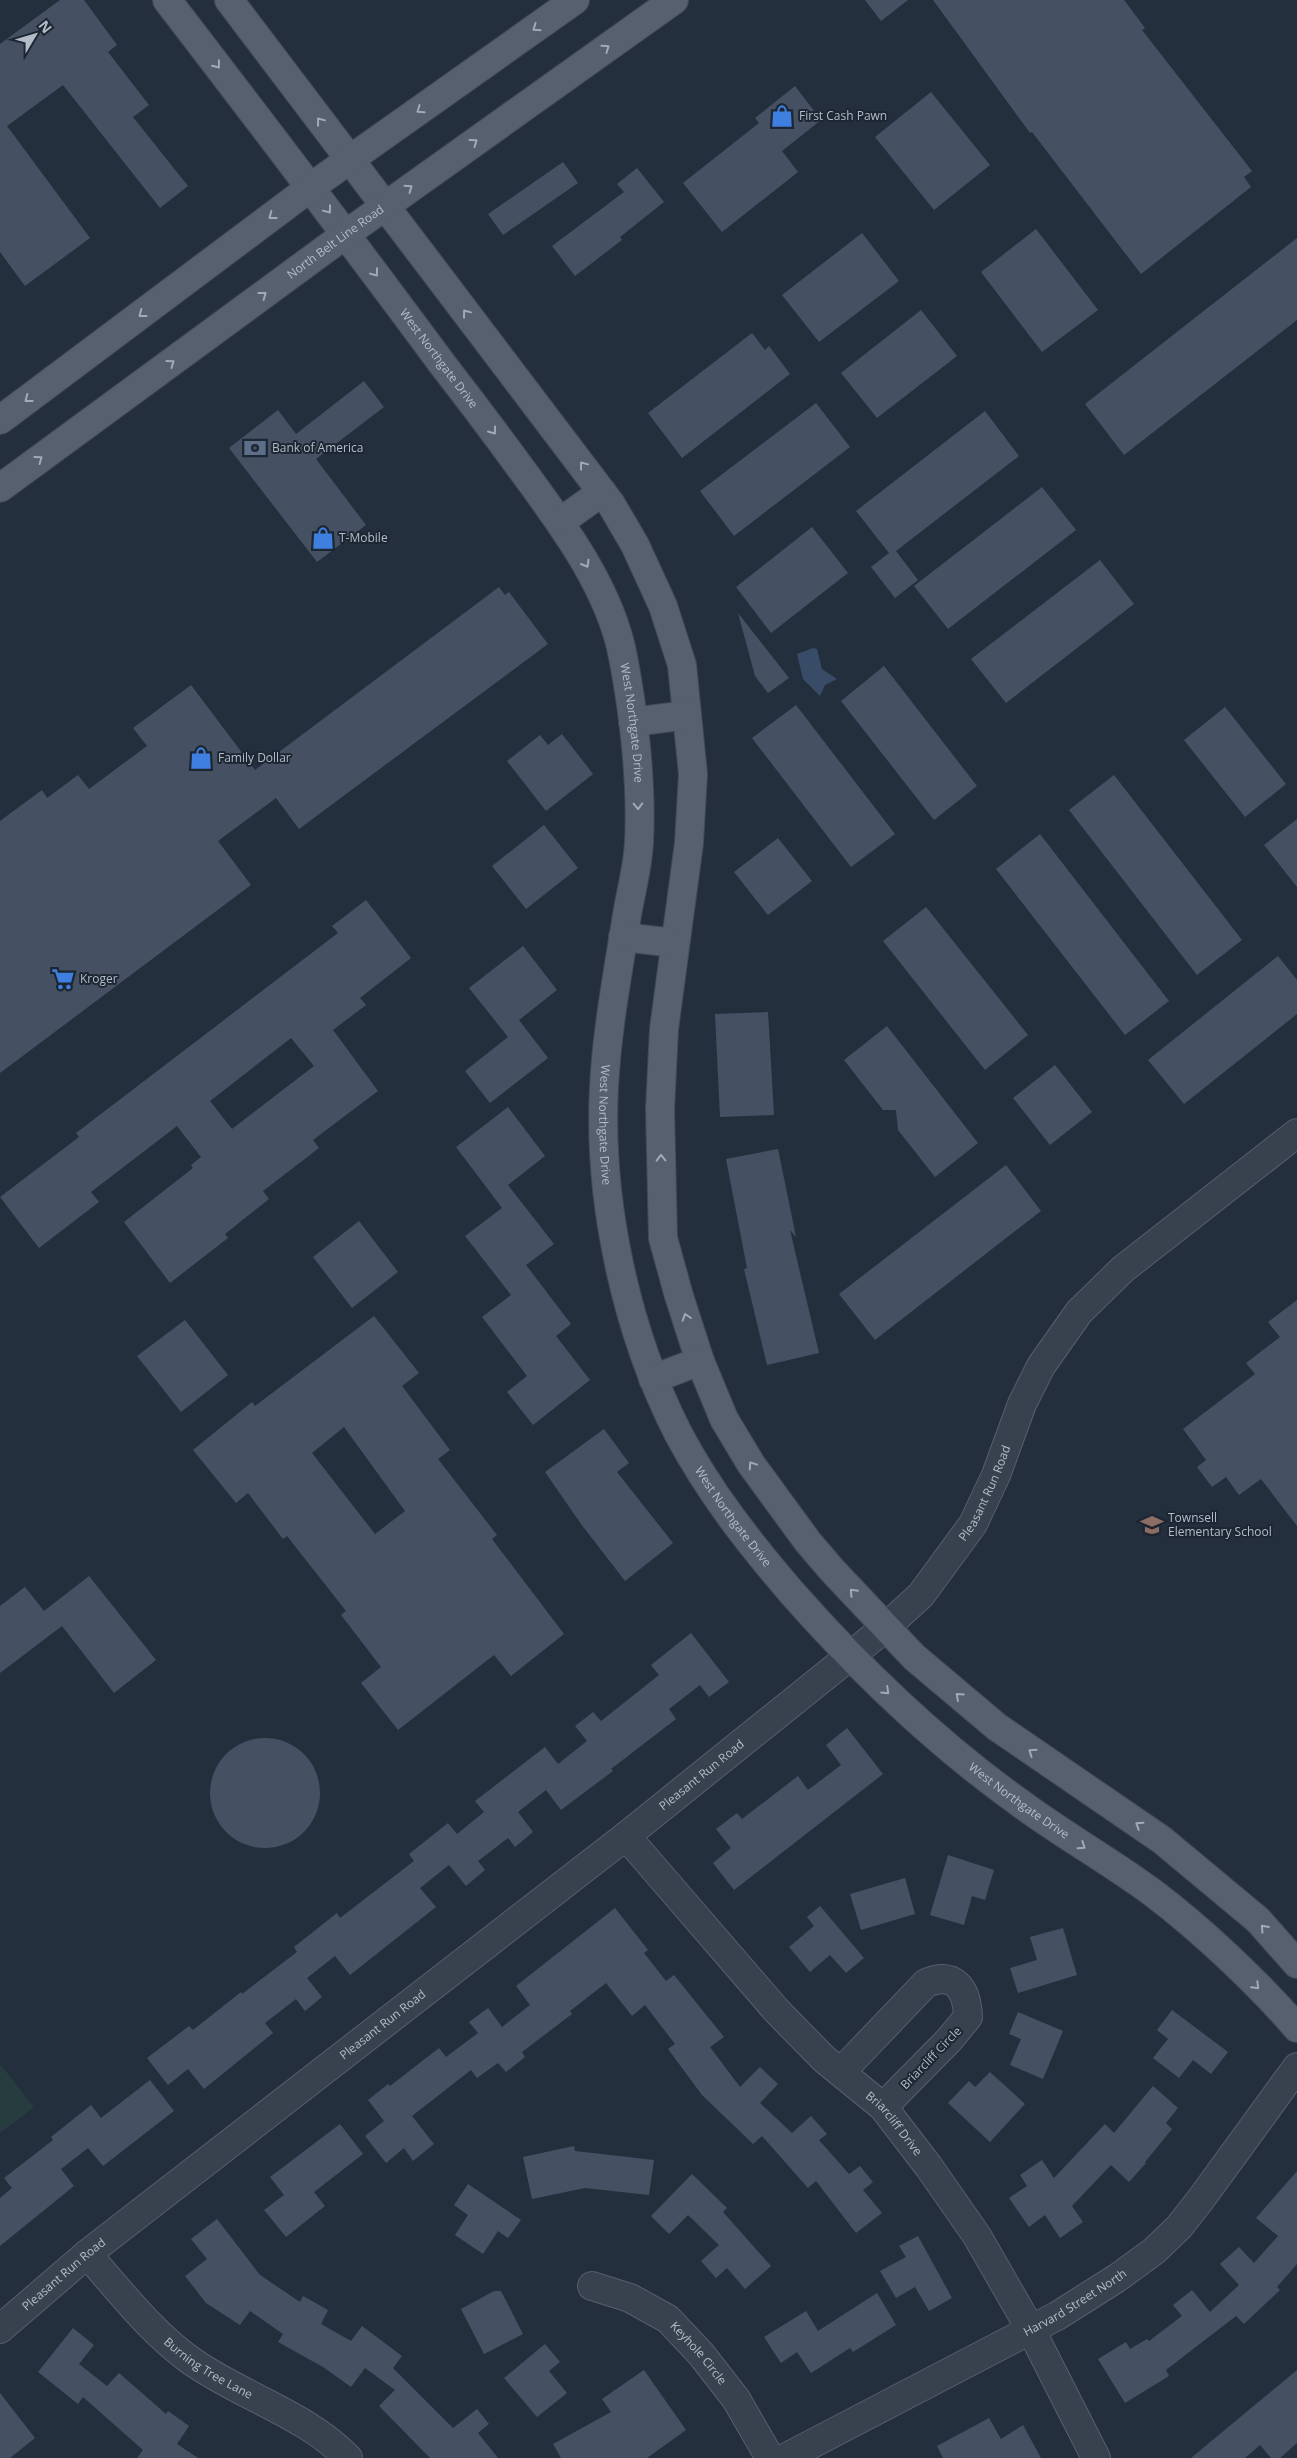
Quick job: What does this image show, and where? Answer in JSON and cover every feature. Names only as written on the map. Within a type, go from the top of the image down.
[{"type":"main road","name":"West Northgate Drive","points":[[167,0],[311,187],[560,522],[599,587],[622,650],[637,773],[639,843],[612,1014],[604,1090],[606,1187],[617,1256],[641,1346],[653,1379],[675,1427],[712,1491],[766,1562],[850,1658],[962,1758],[1017,1802],[1154,1894],[1222,1952],[1297,2028]]},
{"type":"main road","points":[[229,0],[602,492],[635,545],[663,606],[682,665],[693,774],[690,843],[664,1029],[660,1109],[663,1238],[700,1361],[724,1419],[751,1464],[808,1542],[914,1657],[990,1721],[1101,1800],[1162,1840],[1258,1920],[1297,1964]]},
{"type":"main road","points":[[0,420],[311,187],[575,0]]},
{"type":"main road","name":"North Belt Line Road","points":[[0,488],[384,206],[674,0]]},
{"type":"main road","points":[[560,522],[602,492]]},
{"type":"main road","points":[[632,722],[687,715]]},
{"type":"main road","points":[[623,937],[675,943]]},
{"type":"main road","points":[[653,1379],[700,1361]]},
{"type":"street","name":"Pleasant Run Road","points":[[0,2329],[87,2254],[626,1836],[886,1628],[921,1595],[973,1524],[996,1476],[1030,1389],[1055,1344],[1078,1312],[1123,1269],[1297,1133]]},
{"type":"street","name":"Briarcliff Drive","points":[[626,1836],[776,2011],[824,2059],[883,2107],[977,2236],[1031,2330],[1096,2458]]},
{"type":"street","name":"Briarcliff Circle","points":[[841,2072],[926,1983],[940,1977],[948,1978],[957,1984],[968,2003],[968,2017],[949,2040],[883,2107]]},
{"type":"street","name":"Harvard Street North","points":[[786,2458],[1031,2330],[1117,2278],[1154,2251],[1179,2227],[1297,2068]]},
{"type":"street","name":"Burning Tree Lane","points":[[87,2254],[152,2326],[190,2359],[237,2389],[308,2426],[348,2458]]},
{"type":"street","name":"Keyhole Circle","points":[[592,2286],[630,2298],[668,2318],[701,2354],[736,2399],[770,2458]]},
{"type":"green space","points":[[0,2064],[34,2107],[0,2133]]},
{"type":"water","points":[[813,648],[817,649],[822,669],[837,679],[825,685],[820,696],[803,679],[797,654]]},
{"type":"building","points":[[60,0],[84,0],[117,45],[108,52],[149,105],[133,117],[188,186],[160,208],[63,85],[7,126],[90,238],[25,286],[0,252],[0,44]]},
{"type":"building","points":[[865,0],[908,0],[881,21]]},
{"type":"building","points":[[933,0],[1124,0],[1145,28],[1142,30],[1252,171],[1244,177],[1251,187],[1141,274],[1032,132],[1030,133]]},
{"type":"building","points":[[795,86],[821,120],[782,151],[798,172],[722,232],[683,183],[759,123],[755,118]]},
{"type":"building","points":[[931,92],[990,165],[934,210],[875,137]]},
{"type":"building","points":[[563,162],[578,183],[503,235],[488,214]]},
{"type":"building","points":[[637,168],[664,202],[620,237],[622,240],[575,276],[552,246],[624,192],[617,184]]},
{"type":"building","points":[[1036,229],[1098,310],[1042,352],[981,272]]},
{"type":"building","points":[[862,233],[899,281],[819,342],[782,295]]},
{"type":"building","points":[[1297,238],[1297,320],[1124,455],[1085,404]]},
{"type":"building","points":[[921,310],[957,356],[877,418],[841,373]]},
{"type":"building","points":[[752,333],[765,350],[769,346],[790,374],[682,458],[648,413]]},
{"type":"building","points":[[364,381],[384,407],[316,459],[366,525],[317,562],[229,448],[278,410],[296,434]]},
{"type":"building","points":[[816,403],[850,447],[734,536],[700,491]]},
{"type":"building","points":[[985,411],[1019,456],[896,551],[918,580],[895,598],[871,567],[889,553],[856,511]]},
{"type":"building","points":[[1042,487],[1076,530],[948,629],[914,586]]},
{"type":"building","points":[[812,527],[848,573],[771,633],[736,587]]},
{"type":"building","points":[[1100,560],[1134,604],[1006,703],[971,659]]},
{"type":"building","points":[[499,587],[505,595],[509,592],[548,644],[299,829],[276,798],[218,841],[251,885],[0,1073],[0,821],[42,790],[47,798],[78,775],[89,789],[147,746],[133,728],[191,685],[255,770]]},
{"type":"building","points":[[738,613],[789,678],[768,693],[755,676]]},
{"type":"building","points":[[884,666],[977,786],[934,820],[841,701]]},
{"type":"building","points":[[796,705],[895,834],[851,867],[752,738]]},
{"type":"building","points":[[1225,707],[1286,784],[1245,817],[1184,740]]},
{"type":"building","points":[[562,734],[593,774],[546,811],[507,761],[540,735],[548,745]]},
{"type":"building","points":[[1114,775],[1242,940],[1197,975],[1069,810]]},
{"type":"building","points":[[1297,819],[1297,887],[1264,845]]},
{"type":"building","points":[[544,825],[578,868],[526,909],[492,866]]},
{"type":"building","points":[[1040,834],[1169,1001],[1125,1035],[996,869]]},
{"type":"building","points":[[778,838],[812,881],[768,915],[734,872]]},
{"type":"building","points":[[366,900],[411,958],[360,998],[366,1005],[333,1030],[378,1091],[313,1140],[319,1148],[263,1191],[269,1199],[225,1234],[228,1238],[170,1283],[124,1222],[193,1168],[191,1165],[201,1157],[177,1126],[91,1192],[99,1202],[39,1248],[0,1197],[79,1137],[76,1133],[338,933],[332,926]],"holes":[[[291,1038],[314,1066],[232,1129],[210,1101]]]},
{"type":"building","points":[[926,907],[1028,1035],[985,1070],[883,941]]},
{"type":"building","points":[[523,946],[557,990],[519,1020],[548,1058],[490,1103],[465,1071],[508,1037],[469,988]]},
{"type":"building","points":[[1278,956],[1297,980],[1297,1014],[1184,1104],[1148,1060]]},
{"type":"building","points":[[768,1012],[774,1115],[720,1117],[715,1014]]},
{"type":"building","points":[[887,1026],[978,1143],[935,1177],[898,1130],[896,1110],[883,1110],[844,1060]]},
{"type":"building","points":[[1055,1065],[1092,1112],[1050,1145],[1013,1098]]},
{"type":"building","points":[[508,1107],[545,1156],[508,1185],[554,1244],[526,1265],[571,1324],[556,1336],[590,1380],[533,1425],[507,1392],[527,1376],[482,1317],[511,1295],[465,1236],[502,1208],[456,1147]]},
{"type":"building","points":[[778,1149],[796,1237],[790,1230],[819,1353],[767,1365],[744,1269],[747,1268],[726,1159]]},
{"type":"building","points":[[1006,1165],[1041,1211],[875,1340],[839,1294]]},
{"type":"building","points":[[359,1221],[398,1272],[352,1308],[313,1257]]},
{"type":"building","points":[[1297,1300],[1297,1526],[1261,1479],[1239,1495],[1226,1477],[1212,1487],[1197,1467],[1206,1460],[1183,1429],[1255,1374],[1246,1363],[1280,1337],[1268,1322]]},
{"type":"building","points":[[374,1316],[419,1373],[402,1386],[450,1450],[438,1459],[497,1535],[492,1539],[564,1634],[511,1676],[494,1655],[398,1730],[361,1683],[381,1667],[341,1615],[346,1611],[287,1536],[283,1539],[248,1493],[236,1503],[193,1450],[252,1402],[255,1406]],"holes":[[[344,1427],[405,1511],[375,1534],[312,1453]]]},
{"type":"building","points":[[185,1320],[228,1375],[181,1412],[137,1356]]},
{"type":"building","points":[[604,1429],[629,1463],[617,1472],[673,1543],[625,1581],[581,1524],[545,1472]]},
{"type":"building","points":[[89,1576],[156,1660],[114,1693],[62,1626],[0,1673],[0,1606],[25,1587],[44,1611]]},
{"type":"building","points":[[691,1633],[729,1682],[709,1697],[700,1685],[669,1709],[676,1719],[611,1769],[613,1771],[561,1810],[546,1790],[518,1812],[533,1832],[515,1847],[508,1838],[478,1861],[485,1870],[466,1886],[449,1865],[420,1888],[436,1907],[350,1975],[335,1956],[307,1978],[322,1997],[305,2011],[296,1999],[265,2023],[273,2033],[204,2089],[188,2069],[168,2085],[147,2058],[189,2026],[193,2030],[241,1992],[242,1994],[297,1952],[294,1947],[337,1913],[340,1918],[414,1861],[409,1854],[448,1823],[457,1834],[484,1812],[475,1801],[545,1747],[558,1764],[587,1741],[575,1726],[593,1712],[601,1721],[659,1675],[651,1665]]},
{"type":"building","points":[[847,1728],[883,1774],[734,1890],[713,1863],[731,1848],[716,1829],[737,1813],[742,1819],[798,1776],[808,1790],[841,1765],[826,1745]]},
{"type":"building","points":[[265,1738],[286,1742],[304,1754],[316,1772],[320,1793],[316,1814],[304,1832],[286,1844],[265,1848],[244,1844],[226,1832],[214,1814],[210,1793],[214,1772],[226,1754],[244,1742]]},
{"type":"building","points":[[948,1855],[994,1870],[985,1900],[972,1896],[964,1925],[930,1915]]},
{"type":"building","points":[[905,1878],[915,1914],[861,1930],[850,1894]]},
{"type":"building","points":[[820,1906],[864,1958],[846,1973],[830,1955],[810,1972],[789,1947],[814,1926],[807,1917]]},
{"type":"building","points":[[615,1908],[648,1950],[644,1953],[666,1981],[674,1975],[724,2037],[710,2047],[740,2087],[760,2067],[778,2084],[760,2103],[792,2133],[811,2116],[827,2134],[819,2140],[849,2174],[860,2166],[873,2182],[863,2190],[882,2213],[856,2233],[816,2181],[808,2188],[762,2136],[753,2144],[702,2095],[668,2049],[675,2044],[645,2005],[632,2016],[606,1983],[570,2011],[572,2014],[522,2052],[525,2057],[506,2072],[498,2063],[477,2078],[471,2070],[412,2116],[434,2144],[413,2161],[404,2148],[386,2163],[365,2136],[384,2121],[368,2100],[388,2084],[390,2086],[439,2048],[446,2057],[478,2033],[469,2022],[488,2008],[502,2027],[530,2005],[516,1986]]},
{"type":"building","points":[[1063,1928],[1077,1975],[1018,1993],[1010,1968],[1037,1960],[1030,1937]]},
{"type":"building","points":[[1172,2010],[1228,2052],[1211,2074],[1193,2060],[1179,2078],[1153,2058],[1168,2039],[1157,2030]]},
{"type":"building","points":[[1018,2012],[1063,2031],[1043,2079],[1010,2065],[1021,2039],[1009,2034]]},
{"type":"building","points":[[990,2072],[1025,2104],[990,2142],[948,2103],[969,2081],[975,2087]]},
{"type":"building","points":[[150,2080],[174,2111],[103,2166],[88,2148],[61,2169],[74,2186],[0,2246],[0,2198],[12,2188],[4,2178],[53,2140],[51,2137],[91,2105],[101,2118]]},
{"type":"building","points":[[1153,2086],[1178,2108],[1166,2123],[1172,2129],[1146,2163],[1129,2182],[1111,2165],[1072,2206],[1083,2222],[1060,2238],[1045,2215],[1029,2227],[1009,2198],[1027,2186],[1020,2175],[1042,2160],[1054,2178],[1105,2124],[1114,2133]]},
{"type":"building","points":[[340,2124],[363,2154],[314,2192],[325,2206],[286,2237],[264,2210],[284,2195],[270,2177]]},
{"type":"building","points":[[574,2146],[575,2151],[654,2160],[649,2195],[585,2188],[532,2199],[523,2157]]},
{"type":"building","points":[[1297,2171],[1297,2264],[1277,2287],[1280,2290],[1244,2324],[1236,2316],[1166,2370],[1169,2376],[1125,2403],[1098,2359],[1126,2342],[1130,2349],[1147,2339],[1149,2341],[1182,2316],[1173,2305],[1192,2290],[1210,2312],[1239,2285],[1220,2264],[1239,2247],[1254,2263],[1278,2236],[1256,2218]]},
{"type":"building","points":[[692,2174],[727,2208],[723,2212],[771,2266],[745,2289],[727,2268],[716,2278],[701,2261],[719,2245],[688,2215],[669,2234],[651,2216]]},
{"type":"building","points":[[468,2184],[521,2220],[508,2238],[498,2231],[483,2254],[455,2235],[468,2215],[454,2205]]},
{"type":"building","points":[[217,2219],[260,2275],[300,2302],[303,2296],[328,2310],[321,2324],[351,2341],[362,2326],[402,2356],[393,2368],[453,2428],[477,2409],[489,2424],[478,2433],[498,2458],[430,2458],[379,2406],[395,2390],[365,2368],[351,2387],[323,2367],[278,2342],[283,2334],[250,2311],[240,2325],[206,2303],[185,2276],[207,2259],[191,2239]]},
{"type":"building","points":[[918,2236],[952,2298],[929,2311],[915,2287],[896,2298],[880,2271],[906,2257],[899,2246]]},
{"type":"building","points":[[494,2291],[501,2291],[523,2334],[484,2354],[461,2309]]},
{"type":"building","points":[[877,2293],[896,2325],[853,2352],[850,2348],[811,2373],[797,2352],[781,2363],[764,2337],[806,2311],[818,2331]]},
{"type":"building","points":[[73,2328],[94,2345],[79,2364],[107,2386],[119,2373],[166,2414],[168,2411],[189,2426],[177,2444],[198,2458],[137,2458],[143,2450],[83,2397],[78,2404],[38,2372]]},
{"type":"building","points":[[545,2344],[560,2362],[549,2371],[567,2393],[537,2417],[504,2378]]},
{"type":"building","points":[[644,2370],[686,2430],[647,2458],[561,2458],[553,2444],[611,2412],[602,2399]]},
{"type":"building","points":[[1297,2370],[1297,2443],[1280,2458],[1271,2458],[1260,2445],[1245,2458],[1191,2458]]},
{"type":"building","points":[[0,2393],[35,2438],[10,2458],[0,2458]]},
{"type":"building","points":[[989,2418],[1001,2439],[1023,2425],[1041,2458],[943,2458],[937,2446]]},
{"type":"place","name":"First Cash Pawn","points":[[782,116]]},
{"type":"place","name":"Bank of America","points":[[255,448]]},
{"type":"place","name":"T-Mobile","points":[[323,538]]},
{"type":"place","name":"Family Dollar","points":[[201,758]]},
{"type":"place","name":"Kroger","points":[[63,979]]},
{"type":"place","name":"Townsell Elementary School","points":[[1152,1525]]}]
